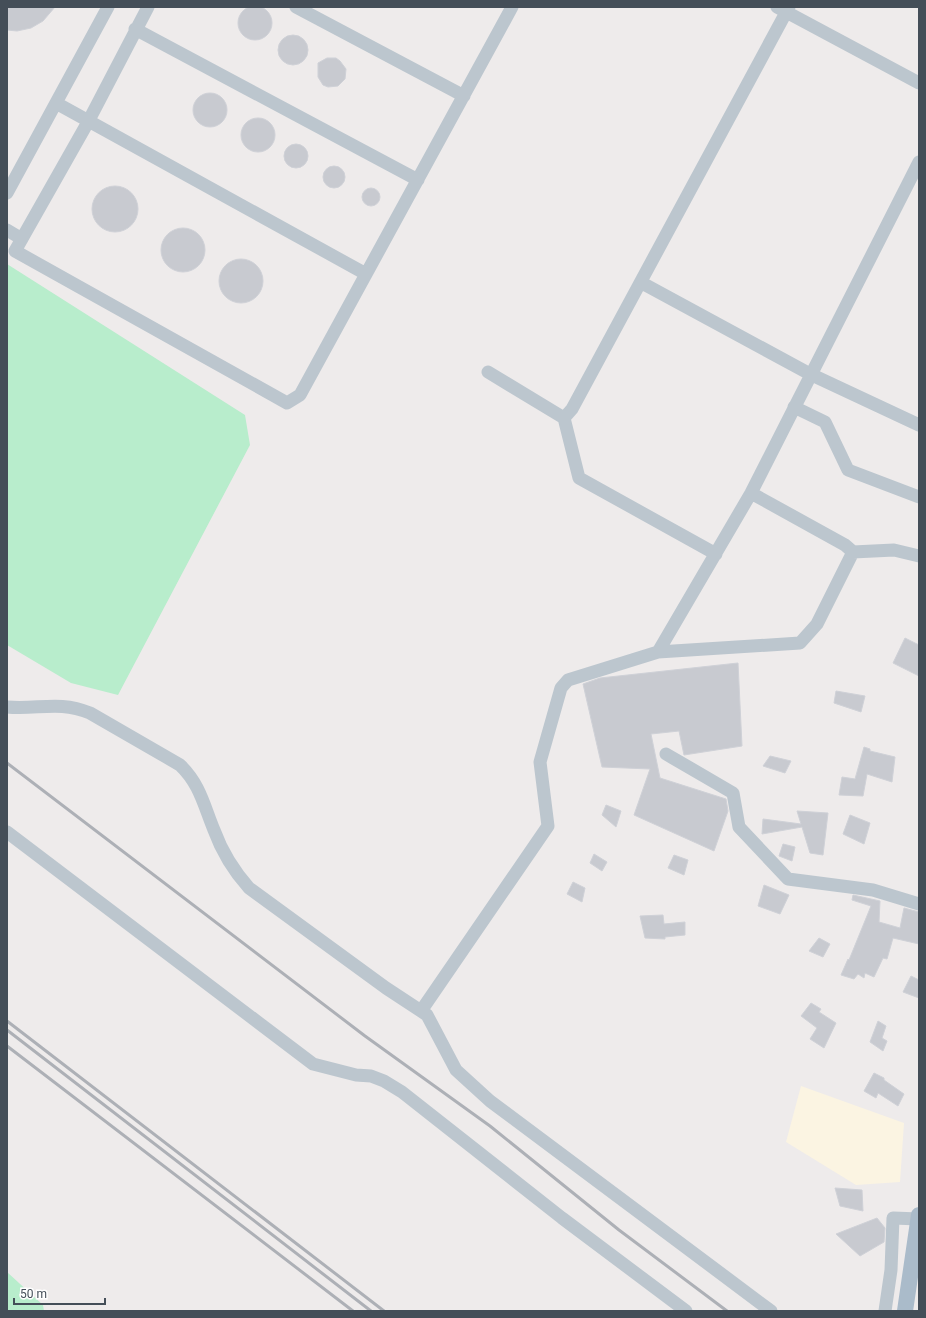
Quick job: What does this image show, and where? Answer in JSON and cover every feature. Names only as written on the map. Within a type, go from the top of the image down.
[{"type":"main road","points":[[905,1311],[919,1217]]},
{"type":"street","points":[[7,193],[108,7]]},
{"type":"street","points":[[148,7],[88,122],[15,251],[287,403],[300,395],[512,7]]},
{"type":"street","points":[[296,7],[464,96]]},
{"type":"street","points":[[564,418],[572,410],[642,283],[784,9],[919,83]]},
{"type":"street","points":[[135,30],[418,180]]},
{"type":"street","points":[[56,104],[366,274]]},
{"type":"street","points":[[658,652],[751,493],[810,374],[919,162]]},
{"type":"street","points":[[7,230],[22,239]]},
{"type":"street","points":[[642,283],[810,374],[919,425]]},
{"type":"street","points":[[488,372],[564,418],[579,478],[716,554]]},
{"type":"street","points":[[794,407],[825,422],[848,470],[919,497]]},
{"type":"street","points":[[751,493],[845,545],[853,552],[894,550],[919,556]]},
{"type":"street","points":[[421,1011],[548,826],[540,762],[561,688],[568,680],[658,652],[800,643],[817,624],[853,552]]},
{"type":"street","points":[[7,707],[23,708],[49,705],[76,707],[90,713],[180,765],[190,775],[201,794],[224,853],[232,867],[249,888],[386,988],[427,1015],[456,1070],[469,1083],[771,1311]]},
{"type":"street","points":[[666,754],[733,793],[739,827],[788,879],[872,890],[919,904]]},
{"type":"street","points":[[7,832],[313,1064],[356,1076],[372,1076],[384,1081],[402,1092],[521,1186],[686,1311]]},
{"type":"street","points":[[885,1311],[891,1270],[893,1218],[919,1217]]},
{"type":"shaded area","points":[[801,1086],[904,1123],[900,1182],[856,1185],[786,1142]]},
{"type":"green space","points":[[7,264],[245,415],[250,445],[118,695],[71,683],[7,645]]},
{"type":"green space","points":[[7,1272],[43,1305],[44,1311],[7,1311]]},
{"type":"building","points":[[255,6],[261,7],[267,11],[271,17],[271,29],[267,35],[261,39],[255,40],[249,39],[243,35],[239,29],[238,23],[239,17],[243,11],[249,7]]},
{"type":"building","points":[[7,7],[55,7],[43,21],[31,28],[17,31],[7,30]]},
{"type":"building","points":[[293,35],[304,39],[308,50],[304,61],[293,65],[282,61],[278,50],[282,39]]},
{"type":"building","points":[[327,58],[336,58],[346,69],[345,79],[338,86],[328,87],[323,85],[318,77],[318,63]]},
{"type":"building","points":[[213,93],[220,95],[225,100],[227,110],[225,120],[220,125],[207,127],[200,125],[195,120],[193,107],[195,100],[200,95]]},
{"type":"building","points":[[255,118],[261,118],[270,123],[274,129],[274,141],[270,147],[261,152],[255,152],[246,147],[241,138],[241,132],[246,123]]},
{"type":"building","points":[[296,144],[304,148],[308,156],[304,164],[296,168],[288,164],[284,156],[288,148]]},
{"type":"building","points":[[334,166],[342,169],[345,177],[342,185],[334,188],[326,185],[323,177],[326,169]]},
{"type":"building","points":[[110,186],[120,186],[128,190],[134,196],[138,204],[138,214],[134,222],[128,228],[120,232],[110,232],[102,228],[96,222],[92,214],[92,204],[96,196],[102,190]]},
{"type":"building","points":[[367,188],[375,188],[380,193],[378,204],[375,206],[367,206],[362,201],[362,193]]},
{"type":"building","points":[[179,228],[187,228],[192,229],[199,234],[204,241],[204,259],[199,266],[192,271],[179,272],[171,269],[164,262],[161,254],[161,246],[164,238],[171,231]]},
{"type":"building","points":[[237,259],[245,259],[257,265],[263,277],[263,285],[257,297],[245,303],[237,303],[225,297],[219,285],[219,277],[225,265]]},
{"type":"building","points":[[905,638],[919,645],[919,676],[893,663]]},
{"type":"building","points":[[738,663],[742,746],[684,755],[679,731],[651,734],[660,778],[726,799],[728,811],[714,851],[634,815],[650,769],[602,767],[583,684],[600,678]]},
{"type":"building","points":[[836,691],[865,696],[861,712],[834,703]]},
{"type":"building","points":[[864,747],[870,749],[870,751],[895,757],[892,782],[867,774],[863,796],[839,795],[842,777],[855,779]]},
{"type":"building","points":[[770,756],[791,761],[785,773],[763,766]]},
{"type":"building","points":[[606,805],[621,811],[616,827],[602,815]]},
{"type":"building","points":[[797,811],[828,813],[823,855],[810,853],[802,827],[762,834],[763,819],[801,824]]},
{"type":"building","points":[[850,815],[870,823],[864,844],[843,834]]},
{"type":"building","points":[[783,844],[795,847],[792,861],[779,856]]},
{"type":"building","points":[[594,854],[607,862],[602,871],[590,863]]},
{"type":"building","points":[[674,855],[688,860],[684,875],[668,868]]},
{"type":"building","points":[[573,882],[585,888],[582,902],[567,894]]},
{"type":"building","points":[[764,885],[789,895],[780,914],[758,906]]},
{"type":"building","points":[[853,895],[880,901],[879,922],[900,928],[904,908],[919,912],[919,944],[893,938],[887,959],[883,958],[874,977],[865,973],[864,978],[858,974],[854,979],[841,975],[848,959],[849,960],[871,906],[852,900]]},
{"type":"building","points":[[663,915],[664,924],[685,922],[685,935],[665,937],[665,939],[645,938],[640,916]]},
{"type":"building","points":[[819,938],[830,944],[823,957],[809,951]]},
{"type":"building","points":[[911,976],[919,980],[919,998],[903,992]]},
{"type":"building","points":[[811,1003],[821,1009],[819,1012],[836,1023],[824,1048],[810,1039],[817,1028],[801,1016]]},
{"type":"building","points":[[878,1021],[886,1026],[882,1038],[887,1041],[883,1051],[870,1042]]},
{"type":"building","points":[[874,1073],[884,1078],[884,1080],[904,1094],[898,1106],[878,1093],[876,1098],[864,1091]]},
{"type":"building","points":[[835,1188],[862,1190],[863,1211],[840,1206]]},
{"type":"building","points":[[877,1218],[885,1228],[884,1242],[860,1256],[836,1234]]},
{"type":"railway","points":[[7,763],[365,1036],[490,1126],[619,1230],[727,1311]]},
{"type":"railway","points":[[7,1021],[384,1311]]},
{"type":"railway","points":[[7,1030],[371,1311]]},
{"type":"railway","points":[[7,1046],[353,1311]]}]
